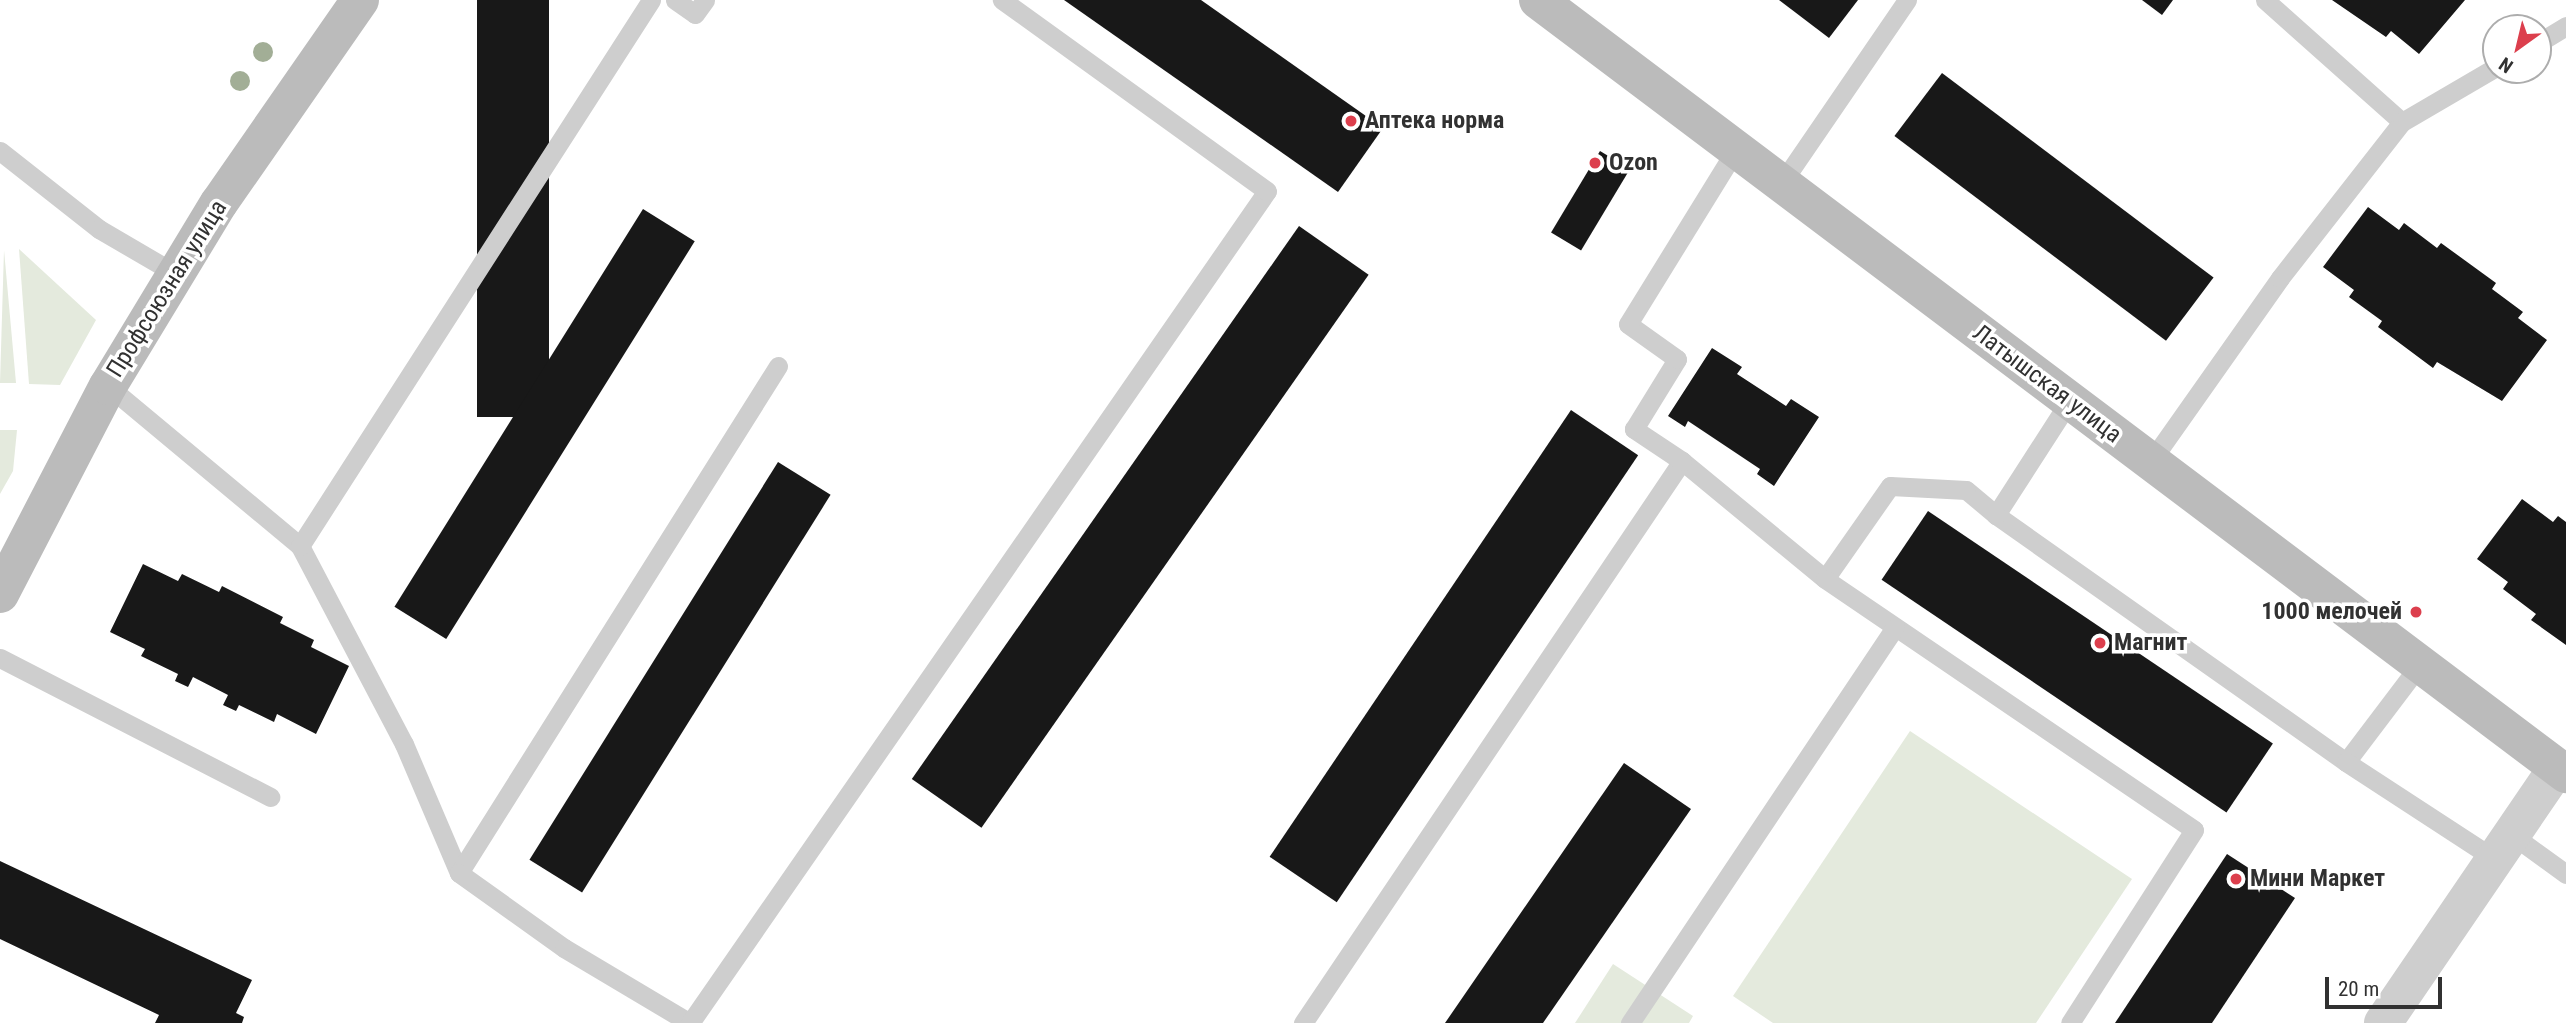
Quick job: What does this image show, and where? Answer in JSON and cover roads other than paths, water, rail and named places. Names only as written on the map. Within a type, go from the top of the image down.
[{"type":"street","name":"Профсоюзная улица","points":[[0,594],[108,386],[176,274],[360,0]]},
{"type":"street","name":"Латышская улица","points":[[1538,0],[2561,771],[2503,847],[2383,1023]]},
{"type":"lane","points":[[300,546],[651,0]]},
{"type":"lane","points":[[675,0],[695,13],[705,0]]},
{"type":"lane","points":[[108,386],[300,546],[404,744],[458,873],[564,948],[690,1023],[1267,191],[1002,0]]},
{"type":"lane","points":[[1781,184],[1908,0]]},
{"type":"lane","points":[[2264,0],[2402,122]]},
{"type":"lane","points":[[2151,461],[2280,278],[2402,122],[2482,75]]},
{"type":"lane","points":[[1736,149],[1628,324],[1677,359],[1634,429],[1682,461],[1825,579],[2194,830],[2070,1023]]},
{"type":"lane","points":[[0,150],[99,229],[176,274]]},
{"type":"lane","points":[[458,873],[778,366]]},
{"type":"lane","points":[[1996,514],[2070,400]]},
{"type":"lane","points":[[1303,1023],[1682,461]]},
{"type":"lane","points":[[1825,579],[1889,486],[1966,490],[2346,762],[2503,847],[2566,874]]},
{"type":"lane","points":[[1630,1023],[1895,627]]},
{"type":"lane","points":[[0,658],[270,797]]},
{"type":"lane","points":[[2346,762],[2420,664]]},
{"type":"place","name":"Аптека норма","points":[[1351,121]]},
{"type":"place","name":"Ozon","points":[[1595,163]]},
{"type":"place","name":"1000 мелочей","points":[[2416,612]]},
{"type":"place","name":"Магнит","points":[[2100,643]]},
{"type":"place","name":"Мини Маркет","points":[[2236,879]]}]
